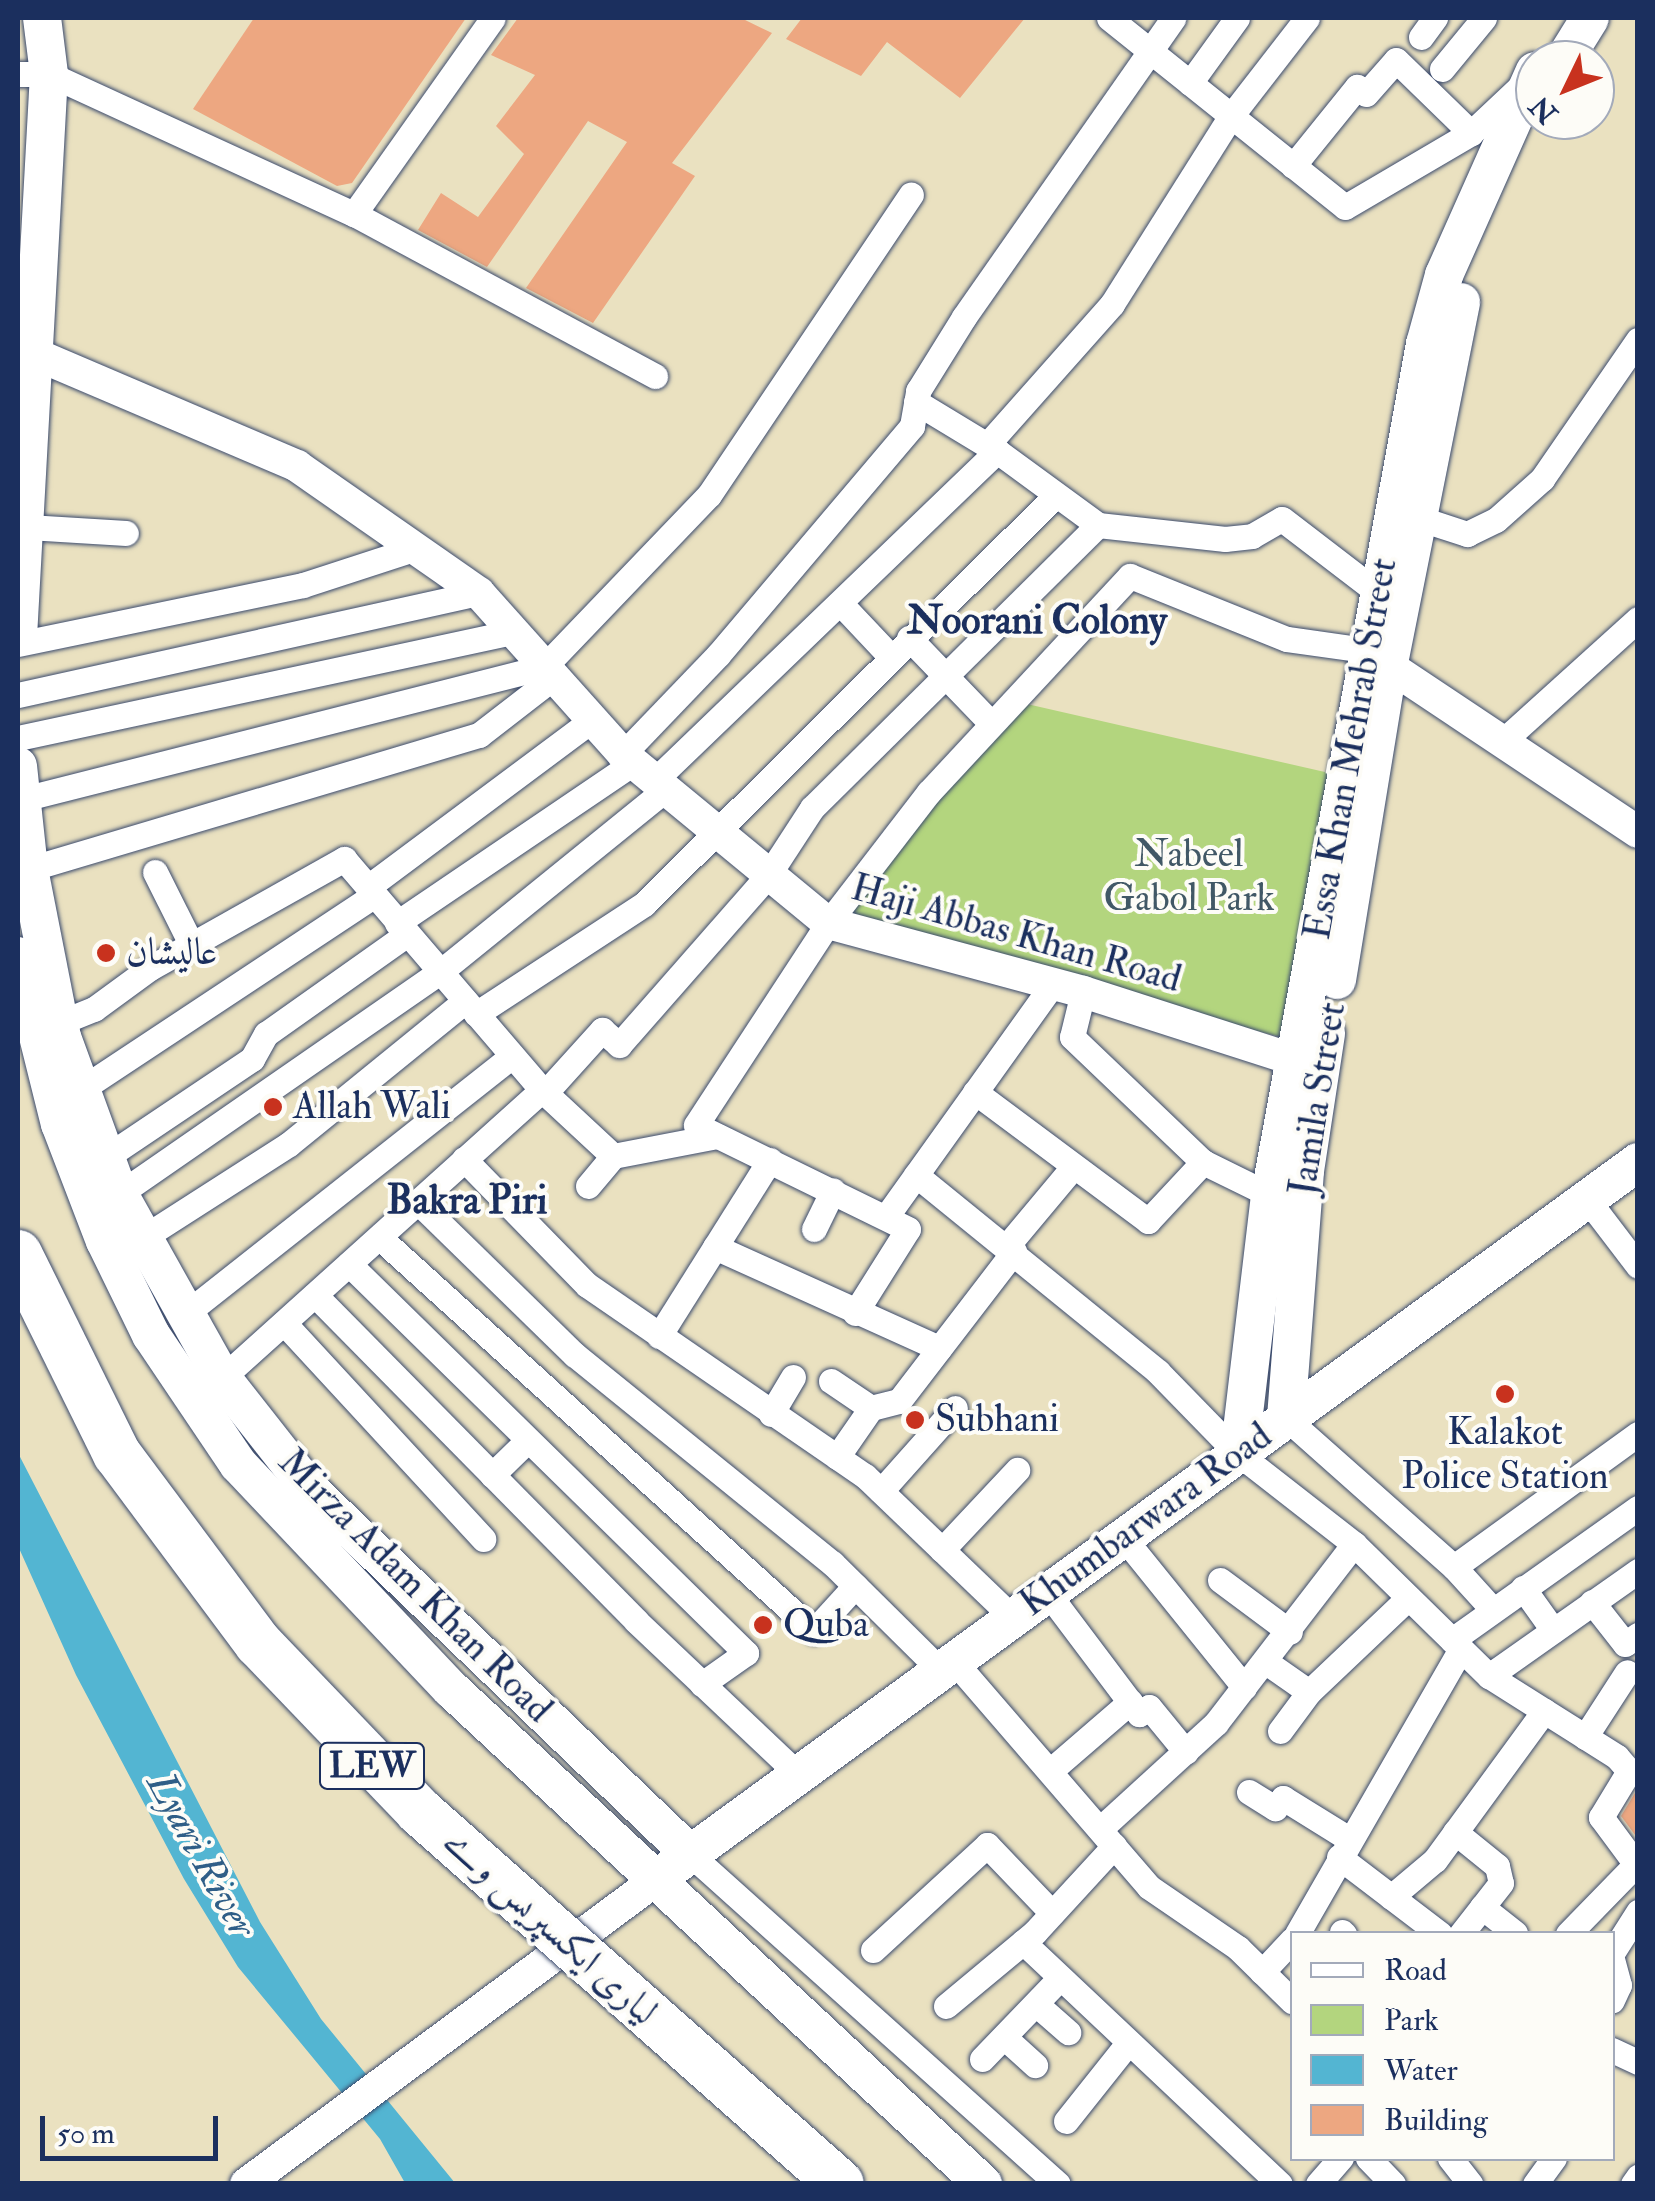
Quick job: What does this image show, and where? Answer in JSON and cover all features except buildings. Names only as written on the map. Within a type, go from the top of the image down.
[{"type":"highway","name":"لیاری ایکسپریس وے","points":[[18,1254],[118,1454],[258,1643],[420,1811],[840,2184]]},
{"type":"main road","points":[[18,640],[28,527],[35,354],[33,74],[42,18]]},
{"type":"main road","name":"Essa Khan Mehrab Street","points":[[1569,40],[1590,18]]},
{"type":"main road","name":"Essa Khan Mehrab Street","points":[[1238,1449],[1270,1195],[1308,1064],[1444,275],[1515,125]]},
{"type":"main road","name":"Essa Khan Mehrab Street","points":[[1388,600],[1418,518],[1458,312],[1476,252],[1526,140]]},
{"type":"main road","name":"Mirza Adam Khan Road","points":[[18,783],[29,869],[58,1023],[80,1090],[140,1239],[222,1378],[310,1490],[690,1854]]},
{"type":"main road","name":"Mirza Adam Khan Road","points":[[18,956],[60,1124],[104,1241],[190,1398],[248,1476],[354,1593],[983,2184]]},
{"type":"main road","name":"Jamila Street","points":[[1286,1418],[1308,1064]]},
{"type":"main road","name":"Khumbarwara Road","points":[[656,1880],[1238,1449],[1638,1162]]},
{"type":"street","points":[[354,214],[493,18]]},
{"type":"street","points":[[1108,18],[1345,208],[1471,133],[1515,93]]},
{"type":"street","points":[[106,1157],[252,1059],[266,1034],[402,929],[644,772],[718,655],[912,426],[916,402],[964,318],[1173,18]]},
{"type":"street","points":[[1190,83],[1237,18]]},
{"type":"street","points":[[119,1194],[440,972],[644,772],[841,604],[992,448],[1112,304],[1230,116],[1307,18]]},
{"type":"street","points":[[1442,69],[1484,18]]},
{"type":"street","points":[[1293,166],[1357,87],[1366,94],[1396,60],[1471,133]]},
{"type":"street","points":[[33,74],[354,214],[654,376]]},
{"type":"street","points":[[29,869],[478,735],[549,672],[709,495],[911,194]]},
{"type":"street","points":[[1418,518],[1467,534],[1496,520],[1542,480],[1638,340]]},
{"type":"street","name":"Haji Abbas Khan Road","points":[[35,354],[297,466],[478,593],[644,772],[828,923],[1068,988],[1308,1064]]},
{"type":"street","points":[[916,402],[992,448],[1054,497],[1098,525],[1225,538],[1252,536],[1282,519],[1388,600]]},
{"type":"street","points":[[140,1239],[288,1144],[470,1008],[632,914],[1054,497]]},
{"type":"street","points":[[222,1378],[544,1091],[602,1030],[619,1045],[769,874],[812,808],[1098,525]]},
{"type":"street","points":[[28,527],[126,532]]},
{"type":"street","points":[[18,640],[303,585],[414,548]]},
{"type":"street","points":[[855,1314],[908,1229],[696,1126],[828,923],[988,721],[1130,576],[1287,638],[1376,657],[1638,832]]},
{"type":"street","points":[[18,695],[478,593]]},
{"type":"street","points":[[841,604],[946,676],[988,721]]},
{"type":"street","points":[[1502,741],[1638,619]]},
{"type":"street","points":[[18,738],[513,632]]},
{"type":"street","points":[[18,783],[549,672]]},
{"type":"street","points":[[80,1090],[371,892],[592,720]]},
{"type":"street","points":[[58,1023],[94,1009],[192,944],[344,859],[512,1056],[613,1156]]},
{"type":"street","points":[[155,872],[192,944]]},
{"type":"street","points":[[886,1218],[975,1092],[1068,988]]},
{"type":"street","points":[[1068,988],[1072,1036],[1203,1162],[1270,1195]]},
{"type":"street","points":[[184,1315],[512,1056]]},
{"type":"street","points":[[975,1092],[1148,1221],[1203,1162]]},
{"type":"street","points":[[588,1186],[613,1156],[716,1136]]},
{"type":"street","points":[[464,1159],[587,1285],[880,1491],[1013,1618]]},
{"type":"street","points":[[659,1336],[770,1160]]},
{"type":"street","points":[[837,1458],[871,1408],[899,1401],[1074,1166]]},
{"type":"street","points":[[916,1175],[1158,1372],[1238,1449],[1354,1544],[1489,1676],[1585,1737],[1630,1758],[1629,1771],[1601,1817],[1636,1866],[1571,1931]]},
{"type":"street","points":[[814,1230],[833,1190]]},
{"type":"street","points":[[1587,1198],[1638,1266]]},
{"type":"street","points":[[418,1202],[576,1355],[948,1666],[1050,1772],[1149,1887],[1262,1972],[1290,1999]]},
{"type":"street","points":[[380,1237],[814,1631],[855,1586]]},
{"type":"street","points":[[715,1247],[855,1314],[939,1348]]},
{"type":"street","points":[[349,1264],[746,1653],[702,1684]]},
{"type":"street","points":[[315,1295],[702,1684],[799,1775]]},
{"type":"street","points":[[284,1323],[483,1539]]},
{"type":"street","points":[[771,1414],[793,1377]]},
{"type":"street","points":[[831,1381],[871,1408]]},
{"type":"street","points":[[880,1491],[955,1408]]},
{"type":"street","points":[[1286,1418],[1454,1568],[1493,1610]]},
{"type":"street","points":[[1454,1568],[1638,1434]]},
{"type":"street","points":[[492,1475],[528,1440]]},
{"type":"street","points":[[942,1550],[1017,1470]]},
{"type":"street","points":[[1300,1931],[1456,1644],[1493,1610],[1638,1508]]},
{"type":"street","points":[[1123,1537],[1244,1687]]},
{"type":"street","points":[[946,2006],[1052,1913],[1107,1838],[1266,1662],[1354,1544]]},
{"type":"street","points":[[1489,1676],[1638,1571]]},
{"type":"street","points":[[1220,1580],[1290,1632]]},
{"type":"street","points":[[1524,1588],[1553,1630]]},
{"type":"street","points":[[1047,1592],[1139,1714],[1149,1706],[1186,1752]]},
{"type":"street","points":[[1280,1731],[1309,1692],[1408,1598]]},
{"type":"street","points":[[1592,1602],[1625,1644],[1638,1635]]},
{"type":"street","points":[[1266,1662],[1309,1692]]},
{"type":"street","points":[[1585,1737],[1627,1672]]},
{"type":"street","points":[[1050,1772],[1130,1702]]},
{"type":"street","points":[[1391,1897],[1436,1860],[1544,1711]]},
{"type":"street","points":[[1249,1792],[1275,1808],[1283,1798],[1344,1848],[1391,1897],[1436,1931]]},
{"type":"street","points":[[1455,1832],[1497,1866],[1501,1883],[1463,1931]]},
{"type":"street","points":[[873,1950],[988,1845],[1052,1913]]},
{"type":"street","name":"Mirza Adam Khan Road","points":[[690,1854],[1058,2184]]},
{"type":"street","points":[[246,2184],[656,1880]]},
{"type":"street","points":[[1482,1907],[1512,1931]]},
{"type":"street","points":[[1615,1951],[1638,1912]]},
{"type":"street","points":[[1022,1942],[1280,2184]]},
{"type":"street","points":[[1262,1972],[1290,1942]]},
{"type":"street","points":[[1615,1968],[1619,1985],[1615,1994]]},
{"type":"street","points":[[982,2059],[1060,1979]]},
{"type":"street","points":[[1036,2004],[1068,2032]]},
{"type":"street","points":[[1004,2037],[1035,2066]]},
{"type":"street","points":[[1066,2121],[1128,2043]]},
{"type":"street","points":[[1615,2051],[1638,2062]]},
{"type":"street","points":[[1318,2184],[1338,2161]]},
{"type":"street","points":[[1371,2161],[1393,2184]]},
{"type":"street","points":[[1452,2161],[1470,2184]]},
{"type":"street","points":[[1535,2184],[1552,2161]]},
{"type":"green space","name":"Nabeel Gabol Park","points":[[1009,700],[1360,780],[1317,1046],[828,923]]},
{"type":"water","name":"Lyari River","points":[[18,1453],[260,1922],[321,2019],[455,2183],[405,2183],[380,2139],[238,1967],[184,1879],[76,1675],[18,1546]]},
{"type":"place","name":"عالیشان","points":[[106,953]]},
{"type":"place","name":"Allah Wali","points":[[273,1107]]},
{"type":"place","name":"Kalakot Police Station","points":[[1505,1394]]},
{"type":"place","name":"Subhani","points":[[915,1420]]},
{"type":"place","name":"Quba","points":[[763,1625]]},
{"type":"district","name":"Noorani Colony","points":[[1037,621]]},
{"type":"district","name":"Bakra Piri","points":[[467,1201]]}]
